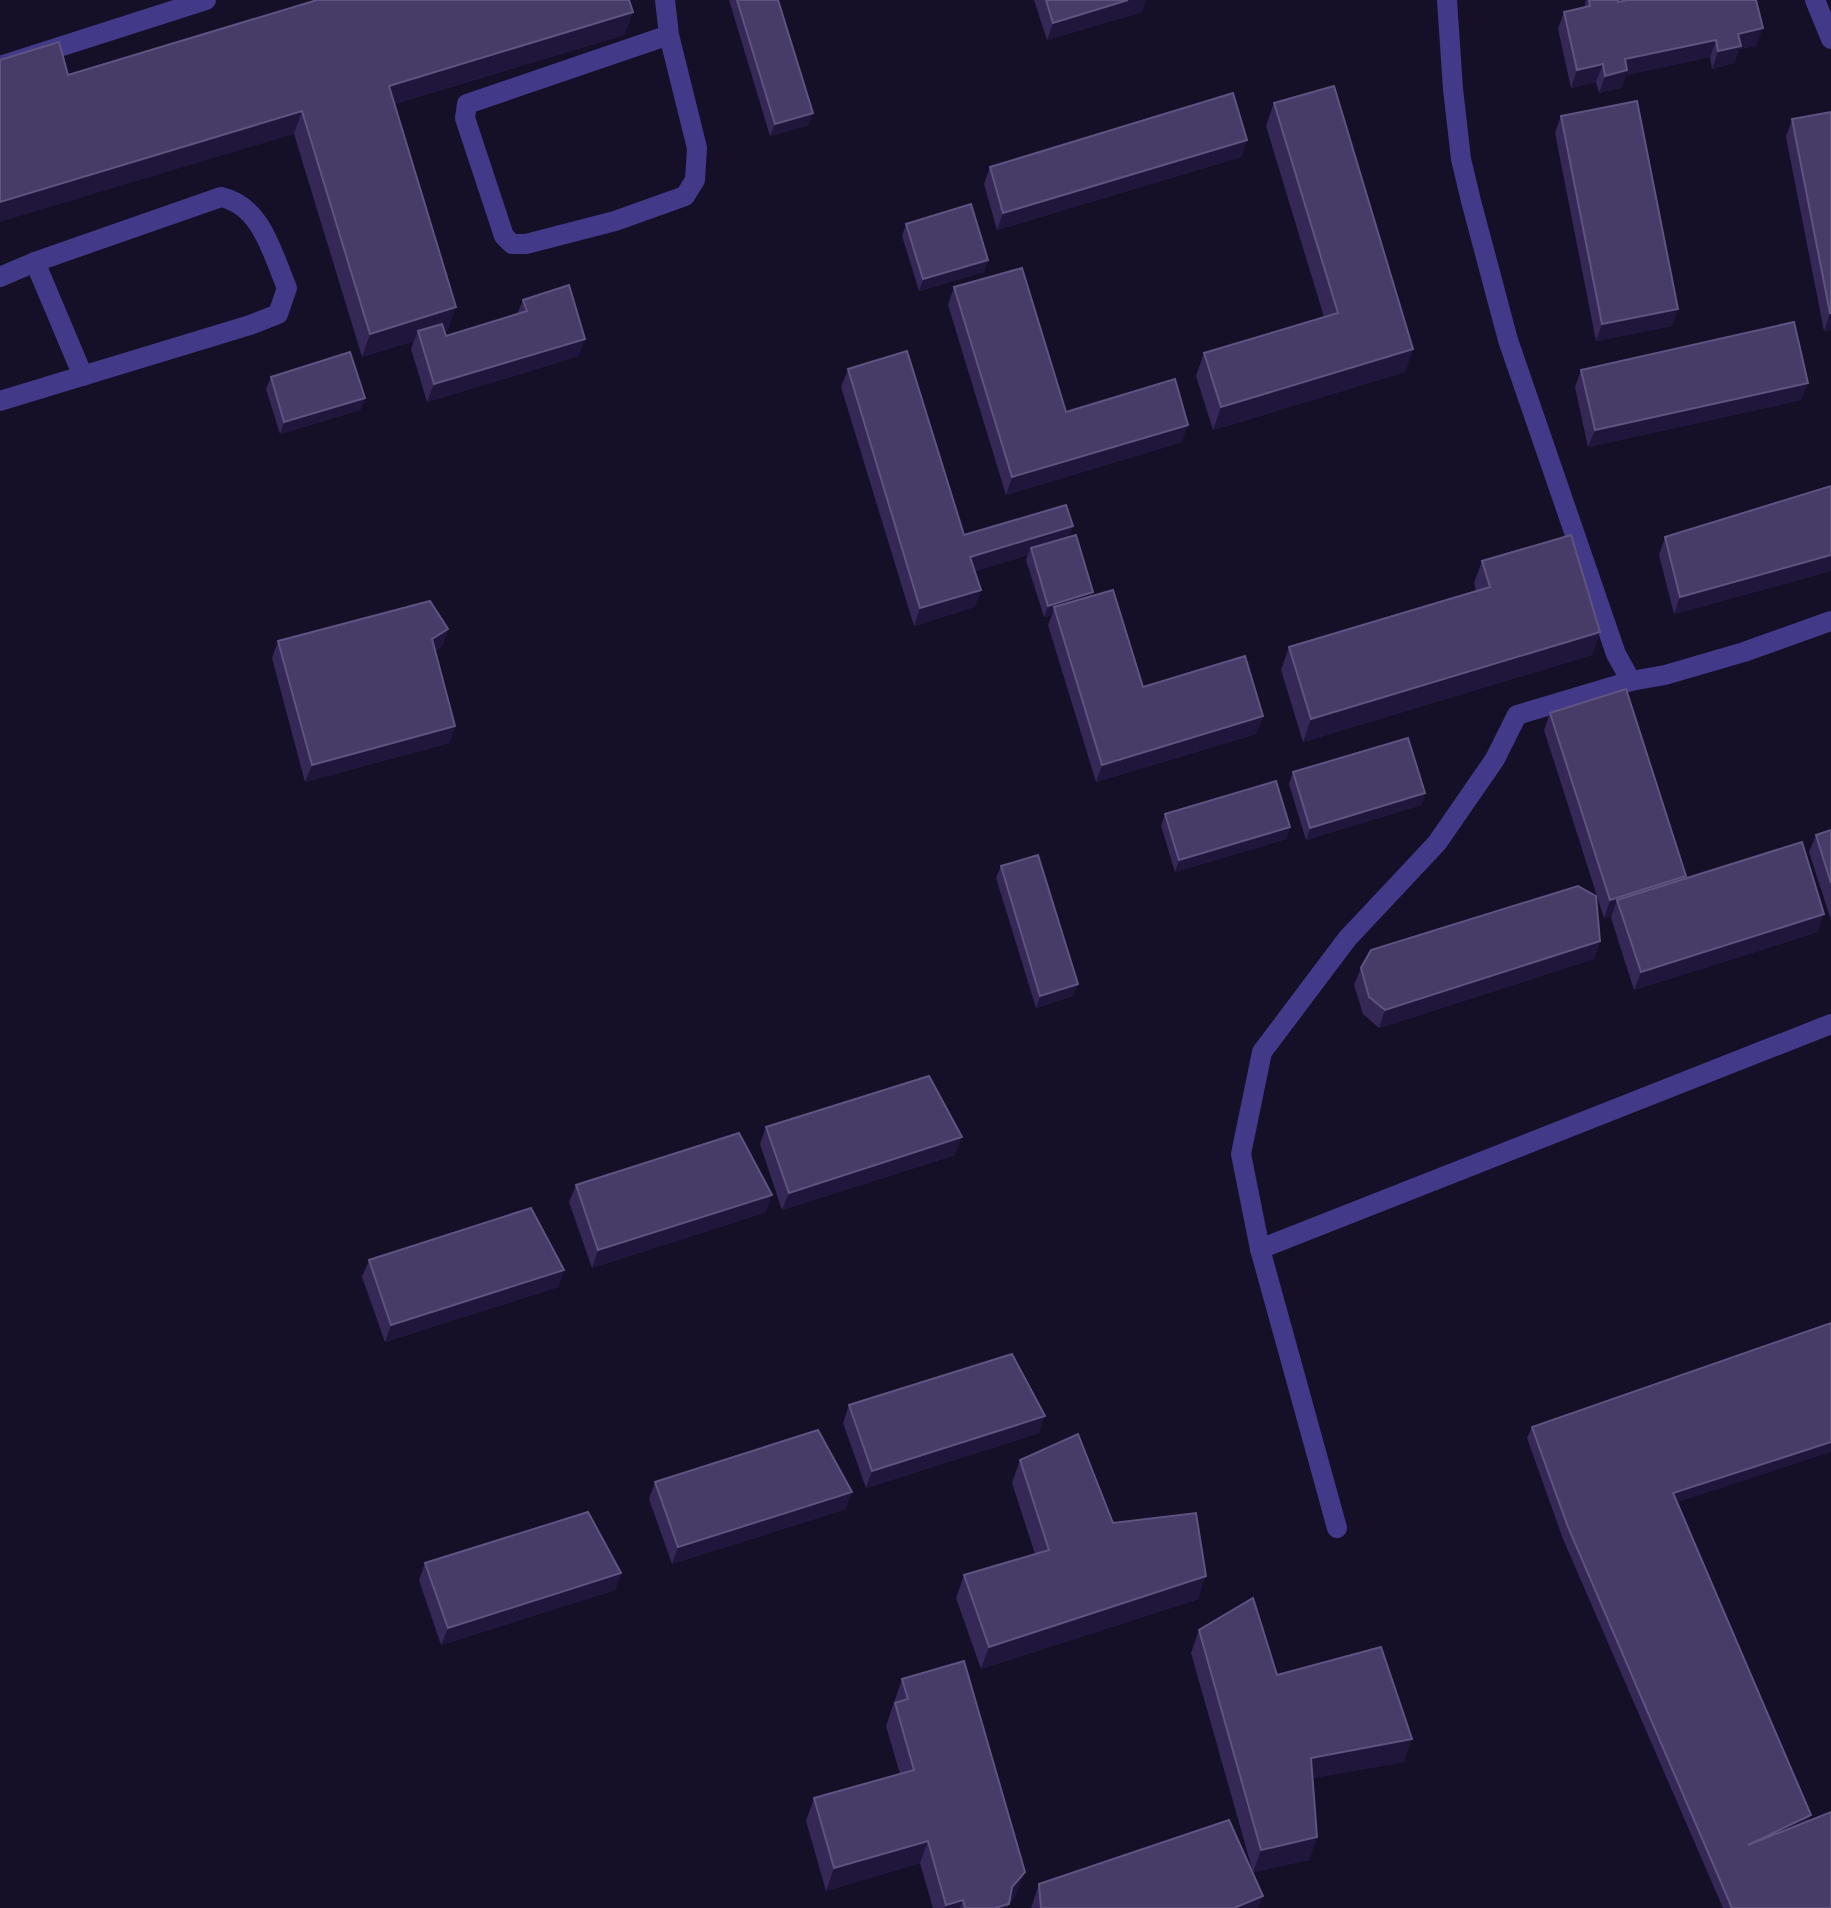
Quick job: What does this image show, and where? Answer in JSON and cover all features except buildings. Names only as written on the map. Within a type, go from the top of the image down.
[{"type":"lane","points":[[0,66],[206,0]]},
{"type":"lane","points":[[665,0],[669,35],[697,148],[695,180],[685,196],[615,221],[526,244],[512,244],[504,236],[465,118],[467,104],[669,35]]},
{"type":"lane","points":[[1447,0],[1461,159],[1504,326],[1616,654],[1631,681]]},
{"type":"lane","points":[[1815,0],[1831,39]]},
{"type":"lane","points":[[0,277],[221,197],[248,208],[263,231],[287,288],[278,314],[0,401]]},
{"type":"lane","points":[[35,262],[83,376]]},
{"type":"lane","points":[[1337,1528],[1260,1249],[1241,1154],[1262,1052],[1347,939],[1437,843],[1495,759],[1517,715],[1744,652],[1831,621]]},
{"type":"lane","points":[[1260,1249],[1831,1024]]}]
